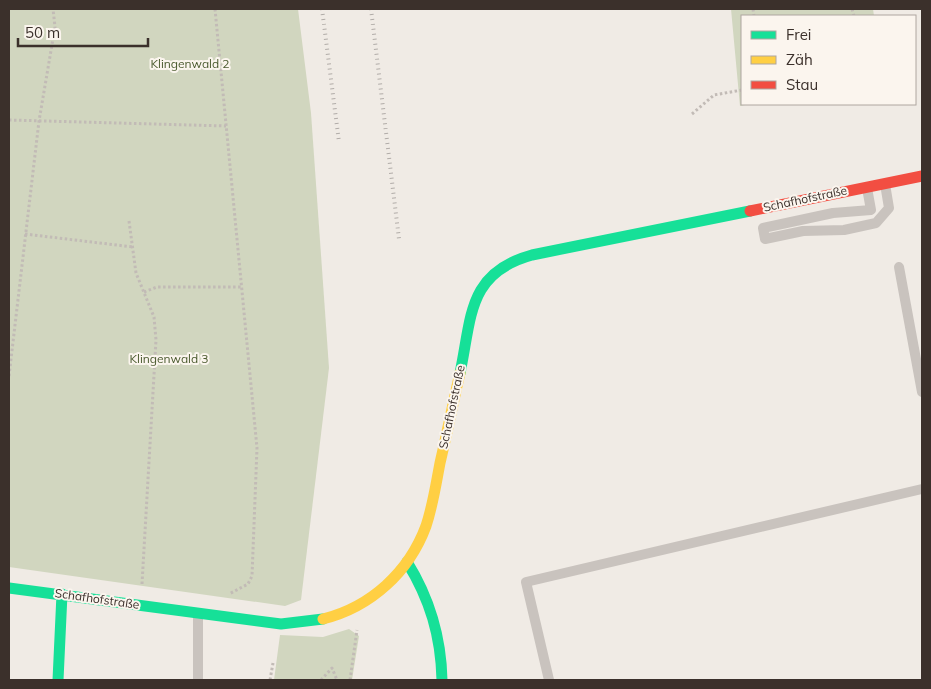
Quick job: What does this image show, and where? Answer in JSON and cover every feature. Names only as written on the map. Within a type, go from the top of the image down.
[{"type":"street","name":"Schafhofstraße","points":[[9,588],[298,625],[329,619],[358,607],[386,587],[407,562],[419,542],[428,519],[478,296],[484,283],[502,265],[532,255],[922,176]]},
{"type":"street","points":[[407,562],[428,598],[436,622],[442,680]]},
{"type":"street","points":[[58,680],[62,594]]},
{"type":"lane","points":[[866,187],[871,210],[833,213],[763,228],[765,239],[803,231],[844,230],[876,223],[889,208],[884,183]]},
{"type":"lane","points":[[899,267],[922,392]]},
{"type":"lane","points":[[549,680],[526,582],[922,489]]},
{"type":"lane","points":[[198,613],[198,680]]},
{"type":"path","points":[[9,376],[39,121],[55,27],[53,9]]},
{"type":"path","points":[[210,615],[222,598],[248,584],[252,576],[258,448],[215,9]]},
{"type":"path","points":[[692,114],[714,95],[741,90]]},
{"type":"path","points":[[9,120],[226,126]]},
{"type":"path","points":[[129,221],[136,273],[154,317],[156,340],[141,605]]},
{"type":"path","points":[[26,234],[133,247]]},
{"type":"path","points":[[144,292],[157,287],[242,286]]},
{"type":"path","points":[[350,680],[357,644],[358,607]]},
{"type":"path","points":[[270,680],[273,663]]},
{"type":"path","points":[[321,680],[332,668],[337,680]]},
{"type":"green space","name":"Klingenwald 3","points":[[9,9],[298,9],[311,113],[329,368],[301,600],[285,606],[9,567]]},
{"type":"green space","points":[[731,9],[873,9],[874,15],[741,15],[741,105],[745,105],[740,106]]},
{"type":"green space","points":[[349,629],[359,636],[352,680],[274,680],[280,635],[323,637]]},
{"type":"railway","points":[[322,9],[339,142]]},
{"type":"railway","points":[[371,9],[399,239]]},
{"type":"traffic: fast","points":[[460,373],[476,300],[484,285],[495,273],[511,263],[532,255],[750,211]]},
{"type":"traffic: fast","points":[[407,562],[422,590],[433,618],[437,633],[442,680]]},
{"type":"traffic: fast","points":[[9,588],[281,624],[323,619]]},
{"type":"traffic: fast","points":[[58,680],[62,594]]},
{"type":"traffic: slow","points":[[323,619],[357,606],[386,585],[399,572],[419,543],[431,510],[460,373]]},
{"type":"traffic: jam","points":[[750,211],[922,176]]},
{"type":"park label","name":"Klingenwald 2","points":[[190,64]]}]
